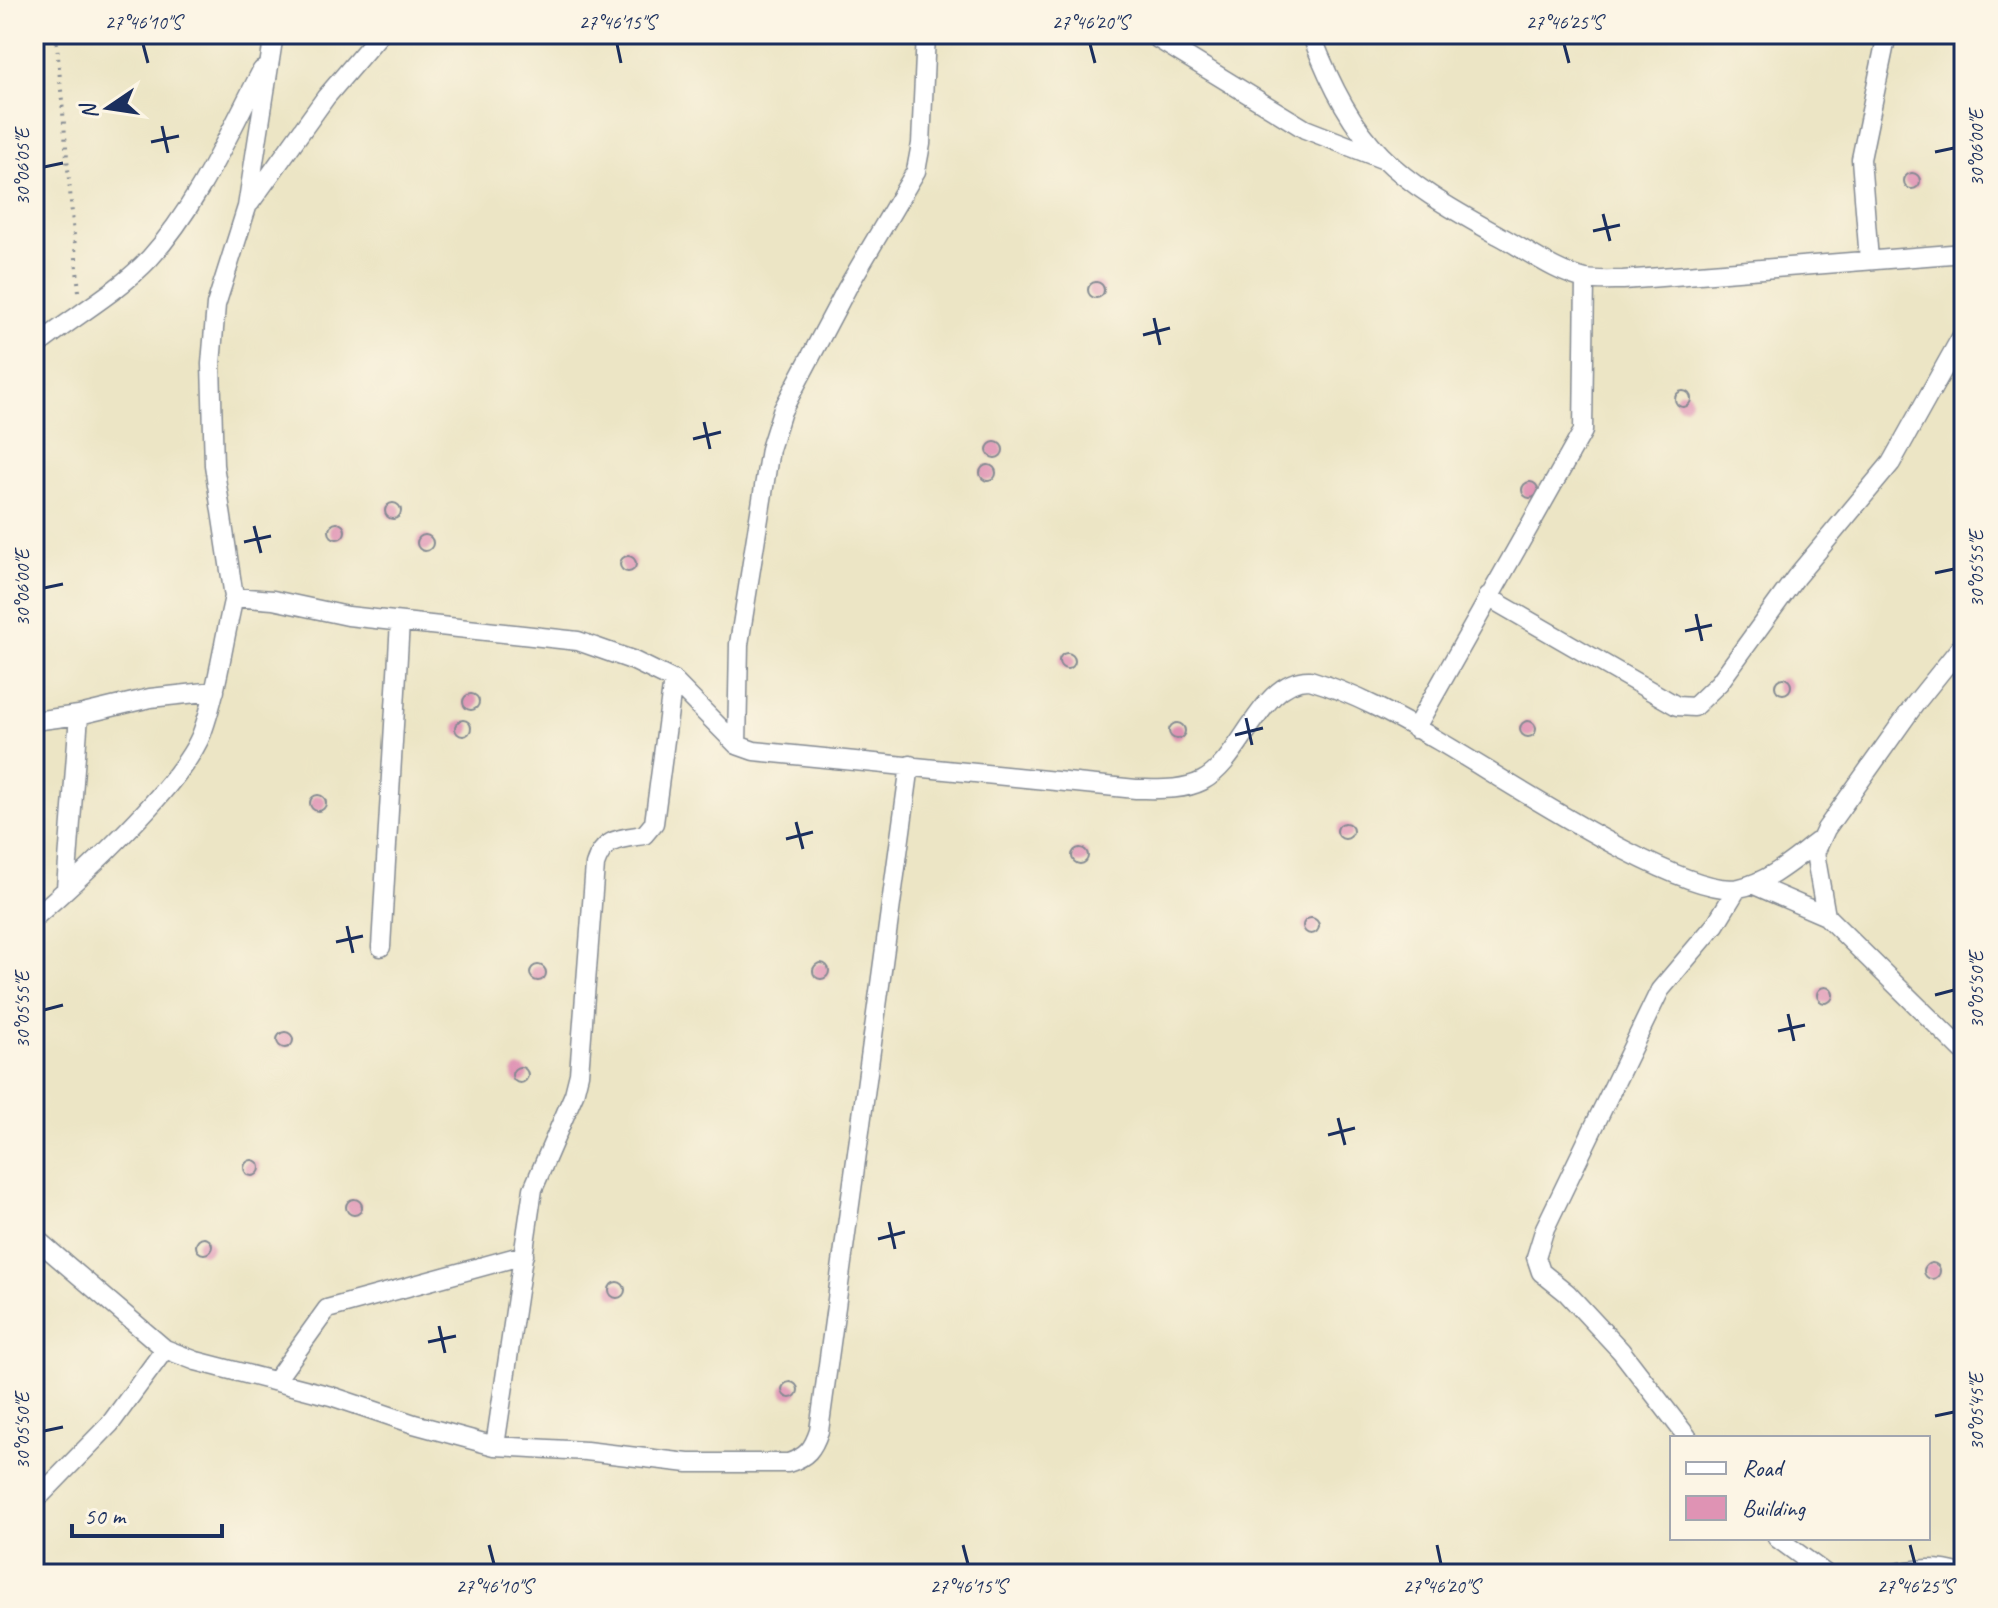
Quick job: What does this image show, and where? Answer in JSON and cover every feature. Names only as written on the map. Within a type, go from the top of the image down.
[{"type":"street","points":[[34,918],[153,802],[190,759],[215,691],[234,597],[214,465],[211,364],[216,305],[247,207],[274,34]]},
{"type":"street","points":[[247,207],[326,97],[380,34]]},
{"type":"street","points":[[737,745],[739,644],[770,449],[782,411],[847,288],[916,171],[921,144],[926,34]]},
{"type":"street","points":[[1150,34],[1305,129],[1384,160]]},
{"type":"street","points":[[1311,34],[1335,95],[1353,123],[1384,160],[1408,182],[1445,207],[1585,279],[1623,280],[1964,253]]},
{"type":"street","points":[[1869,260],[1861,159],[1887,34]]},
{"type":"street","points":[[34,348],[133,275],[172,228],[206,175],[269,57]]},
{"type":"street","points":[[1415,729],[1583,431],[1585,279]]},
{"type":"street","points":[[1488,597],[1677,706],[1694,707],[1719,683],[1796,577],[1891,463],[1964,332]]},
{"type":"street","points":[[234,597],[400,622],[578,641],[632,660],[673,680],[737,745],[754,751],[1136,789],[1183,787],[1211,776],[1279,690],[1297,680],[1326,685],[1415,729],[1588,830],[1700,886],[1745,886],[1826,916],[1964,1052]]},
{"type":"street","points":[[381,947],[400,622]]},
{"type":"street","points":[[1686,1436],[1621,1351],[1567,1293],[1541,1272],[1536,1257],[1545,1228],[1660,990],[1745,886],[1774,874],[1817,842],[1915,704],[1956,670],[1964,643]]},
{"type":"street","points":[[495,1446],[533,1189],[574,1094],[579,1074],[595,865],[605,844],[617,838],[644,835],[652,828],[673,680]]},
{"type":"street","points":[[34,721],[79,715],[150,698],[215,691]]},
{"type":"street","points":[[66,888],[79,715]]},
{"type":"street","points":[[34,1237],[165,1349],[196,1361],[276,1380],[495,1446],[586,1451],[688,1463],[774,1463],[800,1459],[814,1446],[819,1431],[910,765]]},
{"type":"street","points":[[1817,842],[1820,893],[1826,916]]},
{"type":"street","points":[[276,1380],[327,1309],[524,1255]]},
{"type":"street","points":[[34,1502],[110,1424],[165,1349]]},
{"type":"street","points":[[1780,1540],[1826,1574]]},
{"type":"street","points":[[1890,1574],[1917,1569],[1946,1569],[1960,1574]]},
{"type":"path","points":[[56,34],[81,314]]},
{"type":"building","points":[[1909,173],[1915,173],[1920,181],[1918,187],[1909,189],[1904,184],[1904,178]]},
{"type":"building","points":[[1093,282],[1099,282],[1104,290],[1102,296],[1093,298],[1088,293],[1088,287]]},
{"type":"building","points":[[1680,391],[1686,391],[1691,399],[1689,405],[1680,407],[1675,402],[1675,396]]},
{"type":"building","points":[[992,442],[998,442],[1003,450],[1001,456],[992,458],[987,453],[987,447]]},
{"type":"building","points":[[985,465],[991,465],[996,473],[994,479],[985,481],[980,476],[980,470]]},
{"type":"building","points":[[1527,482],[1533,482],[1538,490],[1536,496],[1527,498],[1522,493],[1522,487]]},
{"type":"building","points":[[390,503],[396,503],[401,511],[399,517],[390,519],[385,514],[385,508]]},
{"type":"building","points":[[334,523],[340,523],[345,531],[343,537],[334,539],[329,534],[329,528]]},
{"type":"building","points":[[422,535],[428,535],[433,543],[431,549],[422,551],[417,546],[417,540]]},
{"type":"building","points":[[625,556],[631,556],[636,564],[634,570],[625,572],[620,567],[620,561]]},
{"type":"building","points":[[1064,653],[1070,653],[1075,661],[1073,667],[1064,669],[1059,664],[1059,658]]},
{"type":"building","points":[[1780,678],[1786,678],[1791,686],[1789,692],[1780,694],[1775,689],[1775,683]]},
{"type":"building","points":[[468,694],[474,694],[479,702],[477,708],[468,710],[463,705],[463,699]]},
{"type":"building","points":[[460,720],[466,720],[471,728],[469,734],[460,736],[455,731],[455,725]]},
{"type":"building","points":[[1525,721],[1531,721],[1536,729],[1534,735],[1525,737],[1520,732],[1520,726]]},
{"type":"building","points":[[1174,723],[1180,723],[1185,731],[1183,737],[1174,739],[1169,734],[1169,728]]},
{"type":"building","points":[[315,795],[321,795],[326,803],[324,809],[315,811],[310,806],[310,800]]},
{"type":"building","points":[[1342,823],[1348,823],[1353,831],[1351,837],[1342,839],[1337,834],[1337,828]]},
{"type":"building","points":[[1077,848],[1083,848],[1088,856],[1086,862],[1077,864],[1072,859],[1072,853]]},
{"type":"building","points":[[1308,918],[1314,918],[1319,926],[1317,932],[1308,934],[1303,929],[1303,923]]},
{"type":"building","points":[[818,963],[824,963],[829,971],[827,977],[818,979],[813,974],[813,968]]},
{"type":"building","points":[[535,965],[541,965],[546,973],[544,979],[535,981],[530,976],[530,970]]},
{"type":"building","points":[[1822,987],[1828,987],[1833,995],[1831,1001],[1822,1003],[1817,998],[1817,992]]},
{"type":"building","points":[[282,1032],[288,1032],[293,1040],[291,1046],[282,1048],[277,1043],[277,1037]]},
{"type":"building","points":[[517,1067],[523,1067],[528,1075],[526,1081],[517,1083],[512,1078],[512,1072]]},
{"type":"building","points":[[249,1160],[255,1160],[260,1168],[258,1174],[249,1176],[244,1171],[244,1165]]},
{"type":"building","points":[[351,1199],[357,1199],[362,1207],[360,1213],[351,1215],[346,1210],[346,1204]]},
{"type":"building","points":[[201,1238],[207,1238],[212,1246],[210,1252],[201,1254],[196,1249],[196,1243]]},
{"type":"building","points":[[1929,1263],[1935,1263],[1940,1271],[1938,1277],[1929,1279],[1924,1274],[1924,1268]]},
{"type":"building","points":[[614,1282],[620,1282],[625,1290],[623,1296],[614,1298],[609,1293],[609,1287]]},
{"type":"building","points":[[787,1382],[793,1382],[798,1390],[796,1396],[787,1398],[782,1393],[782,1387]]}]
